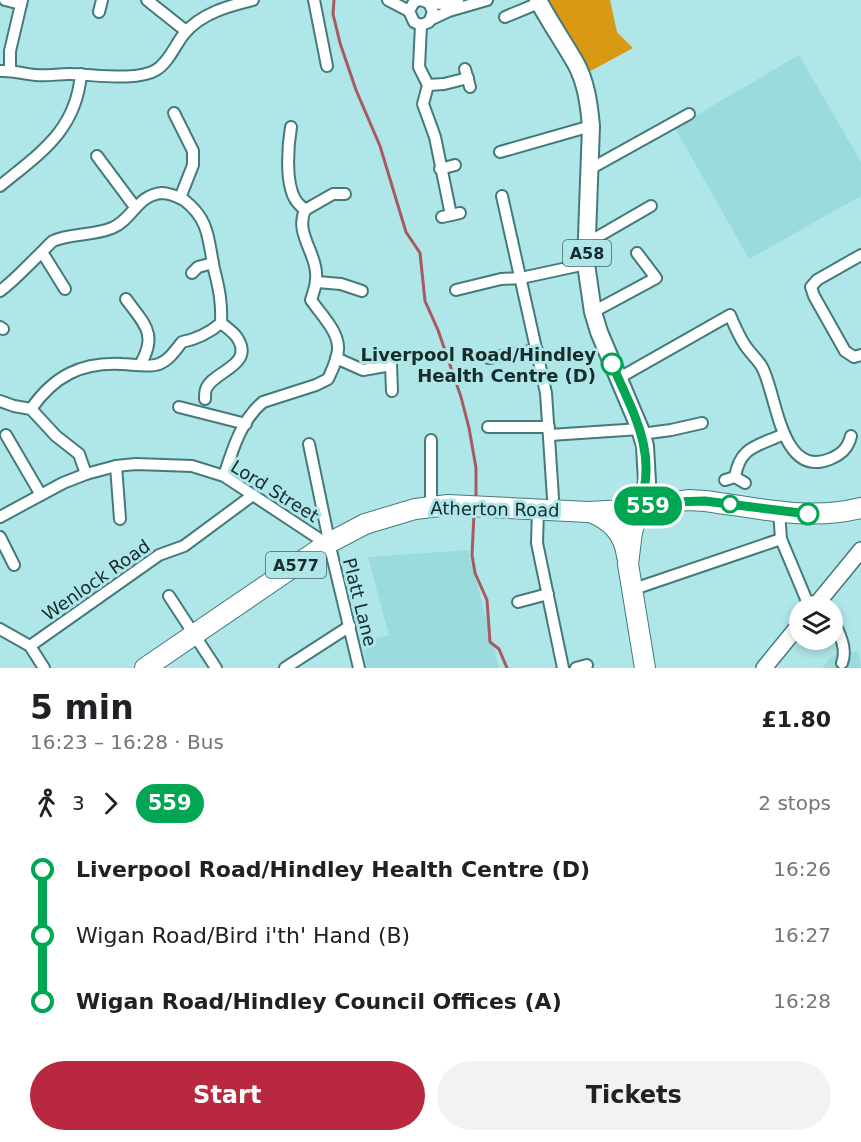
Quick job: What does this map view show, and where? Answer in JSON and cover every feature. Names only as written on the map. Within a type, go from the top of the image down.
[{"type":"highway","name":"A577","points":[[639,507],[672,502],[705,501],[815,515],[842,513],[861,508]]},
{"type":"highway","name":"Atherton Road","points":[[145,668],[327,544],[365,524],[431,506],[487,507],[546,503],[588,512],[639,507]]},
{"type":"highway","name":"A58","points":[[639,507],[632,532],[628,564],[645,668]]},
{"type":"highway","points":[[588,512],[607,520],[617,529],[626,547],[628,564]]},
{"type":"main road","name":"A58","points":[[538,2],[576,63],[586,92],[591,126],[586,264],[598,332],[640,432],[647,460],[647,482],[639,507]]},
{"type":"main road","points":[[824,596],[861,550]]},
{"type":"main road","points":[[764,668],[789,637]]},
{"type":"street","points":[[5,0],[22,2],[5,71],[33,75],[137,75],[153,71],[162,65],[186,31],[203,18],[224,4],[253,0]]},
{"type":"street","points":[[147,0],[186,31]]},
{"type":"street","points":[[314,0],[327,66]]},
{"type":"street","points":[[388,0],[409,11],[414,22],[421,25]]},
{"type":"street","points":[[409,11],[414,2],[443,4],[458,0]]},
{"type":"street","points":[[421,25],[449,11],[487,0]]},
{"type":"street","points":[[423,1],[434,12],[432,19]]},
{"type":"street","points":[[505,18],[538,2]]},
{"type":"street","points":[[421,25],[419,67],[428,85],[423,104],[435,137],[451,215]]},
{"type":"street","points":[[0,186],[61,132],[78,100],[81,74]]},
{"type":"street","points":[[428,85],[468,78]]},
{"type":"street","points":[[174,113],[193,151],[193,165],[180,198]]},
{"type":"street","points":[[590,169],[689,114]]},
{"type":"street","points":[[291,126],[288,158],[291,182],[295,200],[305,210]]},
{"type":"street","points":[[500,152],[591,126]]},
{"type":"street","points":[[97,156],[135,207]]},
{"type":"street","points":[[440,169],[455,165]]},
{"type":"street","points":[[0,291],[53,241],[111,229],[126,221],[135,207],[147,197],[164,193],[180,198],[198,213],[211,244],[222,303],[220,323],[210,332],[182,342],[169,358],[157,365],[109,363],[79,369],[59,377],[41,394],[31,409]]},
{"type":"street","points":[[224,476],[235,442],[256,408],[263,402],[328,379],[338,346],[333,332],[311,300],[316,282],[316,267],[302,230],[301,219],[305,210],[333,194],[345,194]]},
{"type":"street","points":[[502,196],[546,393],[549,431],[546,503],[537,543],[563,668]]},
{"type":"street","points":[[587,243],[651,207]]},
{"type":"street","points":[[42,252],[65,289]]},
{"type":"street","points":[[593,312],[656,278],[637,252]]},
{"type":"street","points":[[861,255],[817,280],[812,287],[814,296],[845,351],[854,357],[861,355]]},
{"type":"street","points":[[192,273],[198,267],[213,263]]},
{"type":"street","points":[[456,290],[501,279],[521,278],[586,264]]},
{"type":"street","points":[[316,282],[341,284],[362,291]]},
{"type":"street","points":[[126,299],[148,328],[148,350],[140,365]]},
{"type":"street","points":[[618,378],[735,313],[746,348],[761,366],[784,434],[798,454],[810,461],[823,461],[849,454],[851,436]]},
{"type":"street","points":[[205,399],[206,390],[218,376],[235,366],[242,352],[238,338],[220,323]]},
{"type":"street","points":[[489,358],[537,350]]},
{"type":"street","points":[[336,358],[363,370],[391,365],[392,391]]},
{"type":"street","points":[[0,400],[14,406],[31,409],[56,436],[78,454],[86,474]]},
{"type":"street","points":[[179,407],[246,424]]},
{"type":"street","points":[[488,427],[549,431],[640,432],[671,430],[702,423]]},
{"type":"street","points":[[745,483],[730,479],[742,454],[784,434]]},
{"type":"street","points":[[6,435],[41,495]]},
{"type":"street","points":[[431,440],[431,506]]},
{"type":"street","name":"Platt Lane","points":[[309,444],[328,536],[327,544],[331,551],[359,668]]},
{"type":"street","points":[[116,466],[120,519]]},
{"type":"street","name":"Lord Street","points":[[0,517],[86,474],[116,466],[192,466],[224,476],[327,544]]},
{"type":"street","name":"Wenlock Road","points":[[30,646],[159,555],[184,546],[253,495]]},
{"type":"street","points":[[779,511],[781,539],[812,596]]},
{"type":"street","points":[[0,537],[14,565]]},
{"type":"street","points":[[631,590],[781,539]]},
{"type":"street","points":[[518,602],[548,594]]},
{"type":"street","points":[[169,596],[216,668]]},
{"type":"street","points":[[285,668],[350,626]]},
{"type":"street","points":[[0,629],[30,646],[44,668]]},
{"type":"street","points":[[842,663],[843,646]]},
{"type":"shaded area","points":[[546,0],[610,0],[617,32],[633,48],[587,73]]},
{"type":"shaded area","points":[[799,55],[861,162],[861,196],[749,259],[675,128]]},
{"type":"shaded area","points":[[468,550],[499,668],[367,668],[362,642],[389,635],[368,557]]},
{"type":"shaded area","points":[[859,651],[861,668],[822,668],[833,655]]},
{"type":"waterway","points":[[334,0],[333,14],[340,43],[356,90],[380,146],[406,232],[420,253],[425,301],[438,330],[469,428],[476,468],[476,498]]},
{"type":"waterway","points":[[474,514],[472,555],[475,573],[487,600],[490,642],[499,649],[507,668]]},
{"type":"bus line","name":"559","points":[[612,364],[645,446],[647,482],[639,507],[672,502],[705,501],[808,514]]},
{"type":"place","name":"Liverpool Road/Hindley Health Centre (D)","points":[[612,364]]}]
